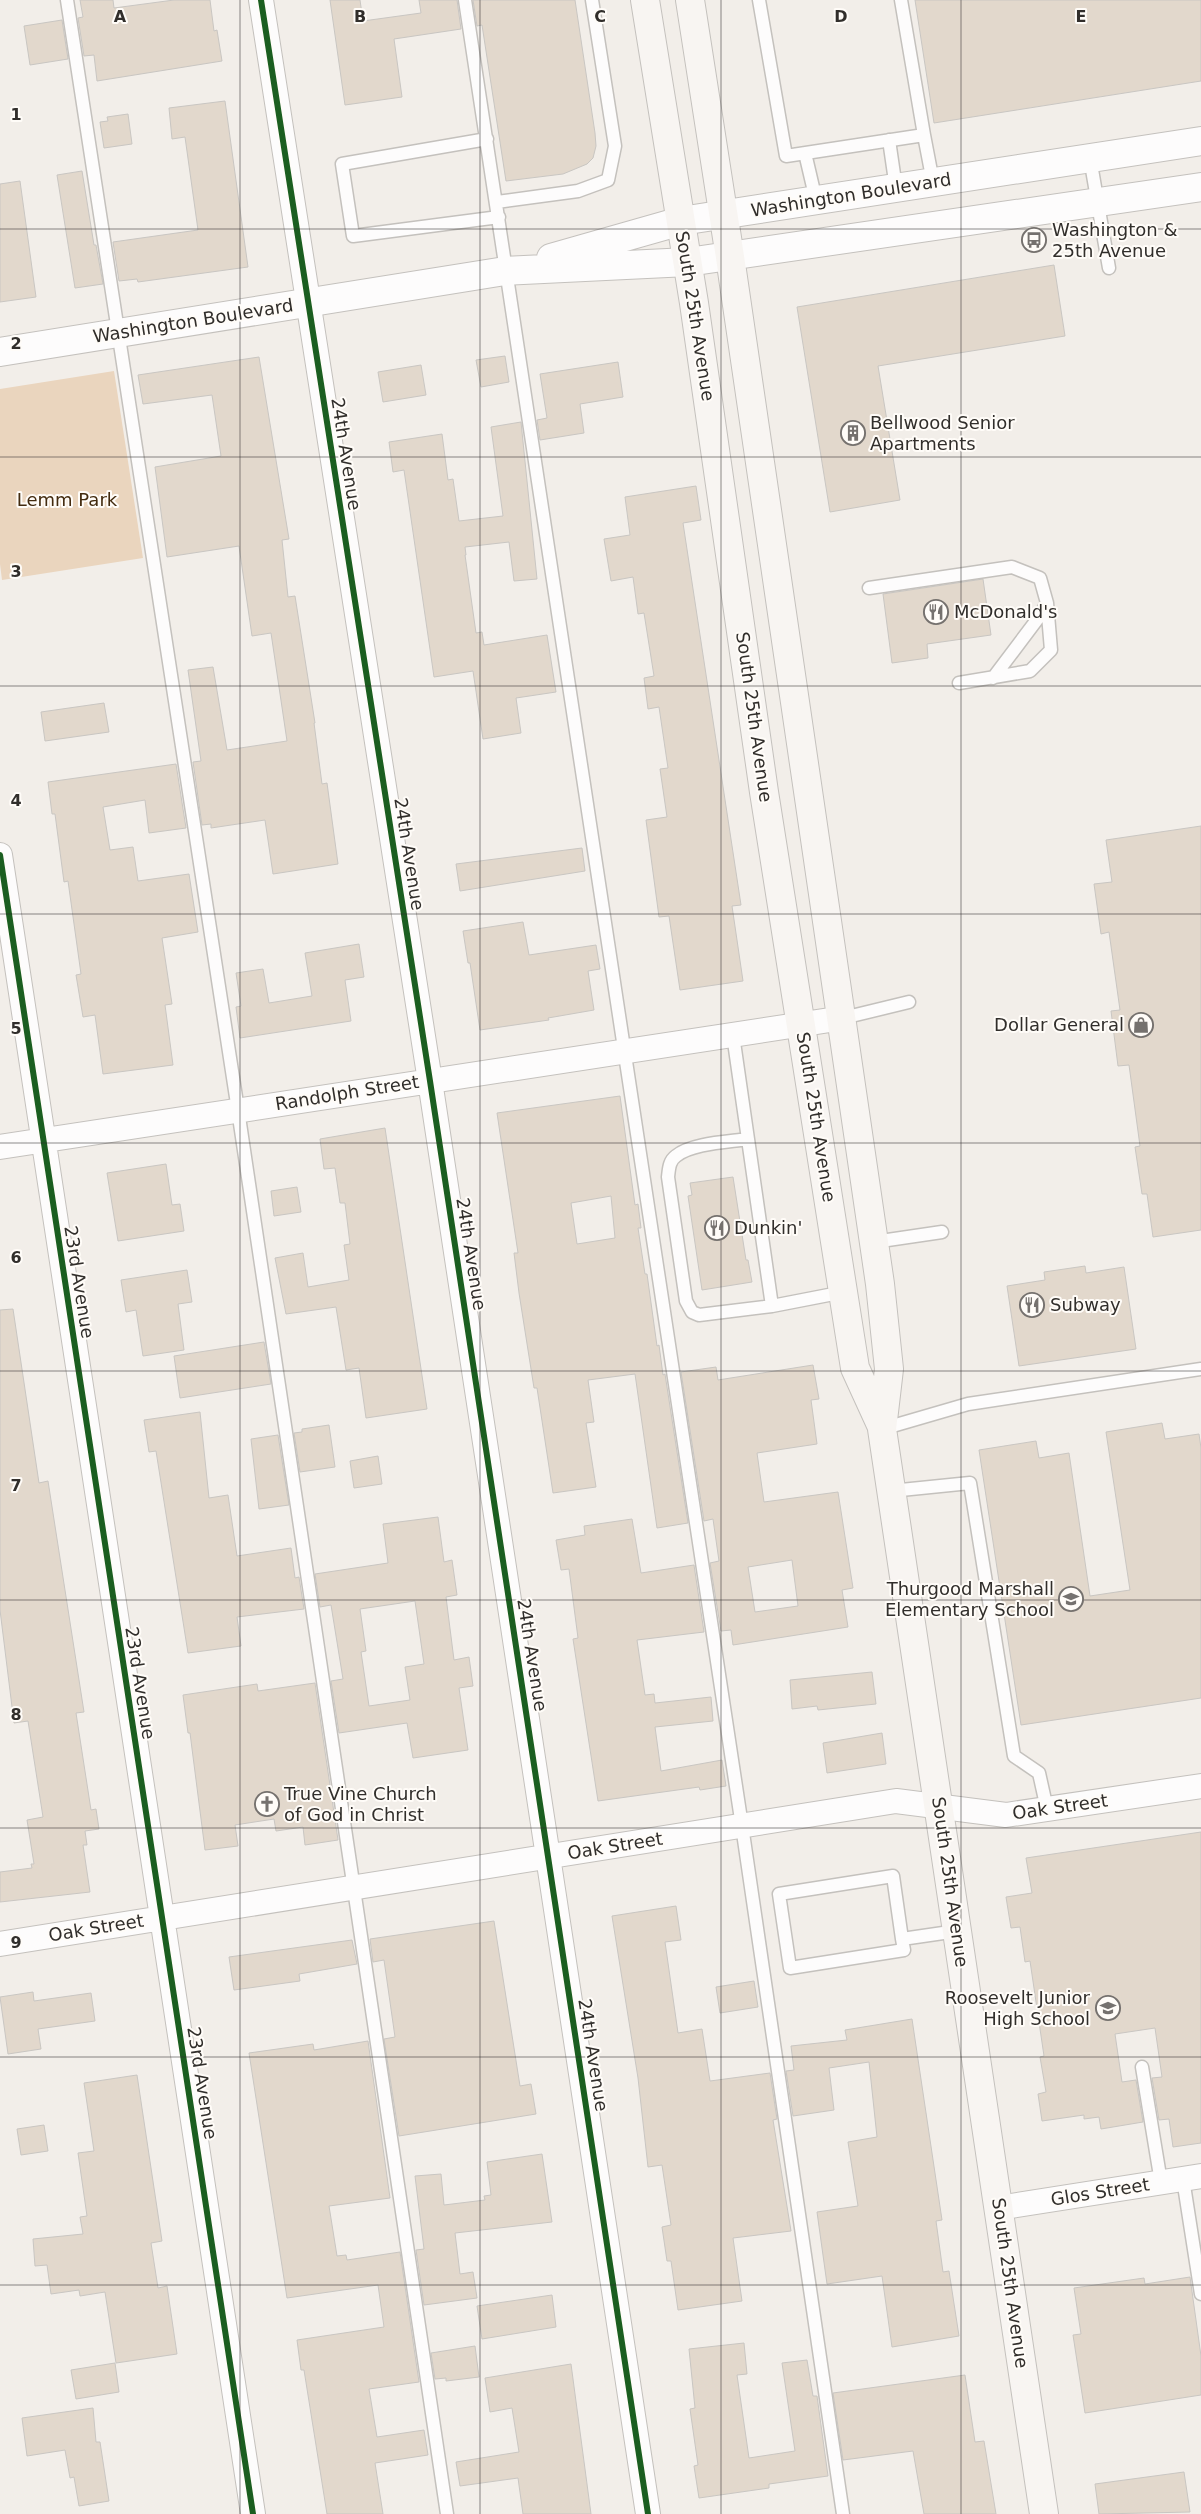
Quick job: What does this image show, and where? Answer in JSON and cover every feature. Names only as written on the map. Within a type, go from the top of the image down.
[{"type":"main road","name":"South 25th Avenue","points":[[645,0],[688,262],[764,792],[855,1368],[882,1429],[892,1491],[1044,2514]]},
{"type":"main road","name":"South 25th Avenue","points":[[690,0],[724,215],[843,1018],[874,1242],[889,1369],[882,1429]]},
{"type":"main road","points":[[764,792],[807,784]]},
{"type":"street","name":"24th Avenue","points":[[261,0],[430,1081],[648,2514]]},
{"type":"street","name":"Washington Boulevard","points":[[505,271],[681,221],[1201,141]]},
{"type":"street","name":"Washington Boulevard","points":[[0,352],[505,271],[688,262],[730,257],[1201,187]]},
{"type":"street","name":"23rd Avenue","points":[[0,855],[253,2514]]},
{"type":"street","name":"Randolph Street","points":[[0,1147],[843,1018]]},
{"type":"street","name":"Oak Street","points":[[0,1944],[896,1801],[1006,1815],[1201,1786]]},
{"type":"street","name":"Glos Street","points":[[998,2208],[1182,2179]]},
{"type":"lane","points":[[67,0],[238,1110],[447,2514]]},
{"type":"lane","points":[[466,0],[623,1052],[742,1826],[843,2514]]},
{"type":"lane","points":[[497,202],[578,191],[608,180],[615,146],[592,0]]},
{"type":"lane","points":[[759,0],[786,156],[924,135]]},
{"type":"lane","points":[[901,0],[933,182]]},
{"type":"lane","points":[[487,139],[342,164],[353,236],[499,217]]},
{"type":"lane","points":[[889,140],[896,188]]},
{"type":"lane","points":[[805,152],[816,200]]},
{"type":"lane","points":[[1090,158],[1109,268]]},
{"type":"lane","points":[[869,588],[1012,566],[1040,578],[1046,603],[1051,650],[1030,671],[959,683]]},
{"type":"lane","points":[[992,678],[1039,617],[1046,603]]},
{"type":"lane","points":[[843,1018],[909,1002]]},
{"type":"lane","points":[[733,1035],[772,1306]]},
{"type":"lane","points":[[748,1139],[685,1151],[675,1156],[669,1166],[668,1176],[685,1291],[692,1312],[699,1315],[772,1306],[844,1292]]},
{"type":"lane","points":[[874,1242],[942,1232]]},
{"type":"lane","points":[[882,1429],[968,1404],[1201,1369]]},
{"type":"lane","points":[[892,1491],[970,1483],[1014,1756],[1039,1773],[1047,1809]]},
{"type":"lane","points":[[893,1876],[902,1939],[904,1950],[790,1968],[778,1894],[893,1876]]},
{"type":"lane","points":[[902,1939],[957,1931]]},
{"type":"lane","points":[[1142,2067],[1182,2179],[1201,2294]]},
{"type":"green space","name":"Lemm Park","points":[[114,371],[143,558],[2,580],[0,564],[0,389]]},
{"type":"building","points":[[80,0],[113,0],[114,8],[174,0],[210,0],[214,31],[217,30],[222,61],[97,81],[94,55],[84,56],[78,18],[83,17]]},
{"type":"building","points":[[330,0],[360,0],[363,21],[421,13],[419,0],[457,0],[461,29],[394,39],[402,97],[345,105]]},
{"type":"building","points":[[473,0],[575,0],[596,146],[593,158],[587,164],[563,174],[506,181],[482,25],[477,26]]},
{"type":"building","points":[[915,0],[1201,0],[1201,81],[934,123]]},
{"type":"building","points":[[62,20],[68,59],[30,65],[24,26]]},
{"type":"building","points":[[225,101],[248,267],[138,282],[137,279],[119,281],[113,242],[198,230],[185,137],[172,139],[169,108]]},
{"type":"building","points":[[128,114],[132,144],[104,148],[100,122],[108,121],[107,117]]},
{"type":"building","points":[[82,171],[94,245],[96,245],[103,284],[75,288],[57,175]]},
{"type":"building","points":[[20,181],[36,297],[0,302],[0,184]]},
{"type":"building","name":"Bellwood Senior Apartments","points":[[1054,265],[1065,336],[878,366],[900,500],[830,512],[797,307]]},
{"type":"building","points":[[505,356],[509,382],[481,387],[476,360]]},
{"type":"building","points":[[259,357],[289,539],[282,540],[288,597],[295,596],[315,723],[322,784],[327,783],[338,864],[273,874],[265,820],[211,828],[211,824],[202,825],[193,762],[201,761],[188,670],[213,667],[227,750],[287,741],[271,633],[252,636],[239,546],[167,557],[155,467],[221,456],[212,395],[143,404],[138,375]]},
{"type":"building","points":[[618,362],[623,397],[580,404],[584,433],[540,440],[537,420],[547,418],[540,374]]},
{"type":"building","points":[[421,365],[426,395],[383,402],[378,372]]},
{"type":"building","points":[[521,422],[537,579],[514,581],[509,542],[465,547],[465,555],[476,633],[482,632],[484,645],[547,635],[556,692],[516,698],[521,733],[483,739],[473,671],[434,677],[404,470],[393,472],[389,442],[442,434],[448,480],[453,479],[459,521],[503,516],[491,427]]},
{"type":"building","points":[[696,486],[701,520],[683,523],[741,905],[732,906],[743,981],[680,990],[669,916],[659,917],[646,820],[667,817],[660,769],[668,768],[659,707],[648,709],[644,678],[654,676],[644,613],[638,614],[633,577],[611,581],[604,539],[630,535],[625,497]]},
{"type":"building","name":"McDonald's","points":[[983,579],[991,635],[927,644],[928,658],[892,663],[883,594]]},
{"type":"building","points":[[104,703],[109,732],[45,741],[41,712]]},
{"type":"building","points":[[176,764],[186,828],[149,833],[145,800],[103,807],[110,850],[133,847],[138,881],[189,874],[198,932],[162,938],[172,1004],[165,1005],[173,1065],[103,1074],[95,1015],[83,1017],[76,975],[81,974],[68,881],[64,882],[55,814],[52,814],[48,782]]},
{"type":"building","points":[[1201,826],[1201,1230],[1153,1237],[1147,1194],[1142,1194],[1135,1147],[1140,1146],[1129,1065],[1118,1066],[1111,1011],[1120,1010],[1109,932],[1101,934],[1094,884],[1112,882],[1106,840]]},
{"type":"building","points":[[582,848],[585,871],[460,891],[456,864]]},
{"type":"building","points":[[523,922],[529,955],[596,945],[600,969],[588,971],[594,1010],[548,1018],[549,1020],[480,1030],[463,931]]},
{"type":"building","points":[[359,944],[364,977],[345,980],[351,1021],[240,1038],[236,1007],[241,1006],[236,973],[263,969],[269,1003],[312,996],[305,953]]},
{"type":"building","points":[[620,1096],[635,1205],[638,1204],[641,1228],[638,1228],[645,1274],[647,1274],[657,1346],[659,1345],[663,1375],[665,1374],[688,1523],[657,1528],[635,1374],[588,1380],[594,1422],[586,1423],[596,1487],[553,1493],[537,1388],[534,1388],[519,1293],[514,1253],[518,1253],[497,1113]],"holes":[[[611,1196],[615,1238],[577,1244],[571,1203]]]},
{"type":"building","points":[[385,1128],[427,1409],[366,1418],[359,1368],[346,1370],[336,1307],[286,1314],[275,1258],[303,1253],[308,1287],[349,1280],[344,1245],[350,1244],[345,1203],[340,1203],[335,1168],[324,1169],[320,1139]]},
{"type":"building","points":[[166,1164],[172,1205],[180,1204],[184,1231],[118,1241],[107,1173]]},
{"type":"building","name":"Dunkin'","points":[[733,1177],[746,1260],[748,1260],[752,1282],[702,1290],[688,1196],[692,1195],[690,1183]]},
{"type":"building","points":[[297,1187],[301,1212],[274,1216],[271,1191]]},
{"type":"building","points":[[1085,1266],[1086,1273],[1124,1267],[1136,1349],[1019,1366],[1007,1286],[1045,1280],[1044,1272]]},
{"type":"building","points":[[187,1270],[192,1302],[178,1304],[184,1350],[143,1356],[136,1310],[126,1312],[121,1280]]},
{"type":"building","points":[[13,1309],[39,1483],[48,1481],[84,1712],[76,1713],[91,1810],[96,1809],[99,1829],[85,1831],[87,1845],[83,1845],[90,1892],[0,1902],[0,1872],[32,1868],[31,1864],[34,1864],[27,1820],[43,1817],[28,1721],[14,1723],[0,1610],[0,1310]]},
{"type":"building","points":[[264,1342],[271,1384],[180,1398],[174,1356]]},
{"type":"building","points":[[813,1365],[819,1399],[811,1400],[817,1444],[757,1453],[764,1502],[838,1492],[853,1588],[842,1590],[848,1627],[733,1645],[731,1630],[721,1631],[710,1563],[719,1561],[713,1519],[704,1521],[681,1372],[716,1367],[718,1380]],"holes":[[[792,1560],[798,1606],[755,1612],[748,1567]]]},
{"type":"building","points":[[200,1412],[209,1498],[228,1495],[237,1556],[291,1548],[295,1578],[299,1577],[304,1609],[237,1617],[241,1646],[188,1653],[156,1451],[149,1452],[144,1420]]},
{"type":"building","points":[[1162,1423],[1165,1439],[1199,1434],[1201,1448],[1201,1698],[1021,1725],[979,1450],[1036,1441],[1039,1458],[1069,1453],[1090,1596],[1130,1590],[1106,1432]]},
{"type":"building","points":[[329,1425],[335,1467],[300,1472],[294,1433],[302,1432],[302,1429]]},
{"type":"building","points":[[278,1435],[289,1505],[259,1509],[251,1439]]},
{"type":"building","points":[[378,1456],[382,1484],[354,1488],[350,1461]]},
{"type":"building","points":[[438,1517],[444,1562],[452,1560],[457,1595],[446,1597],[454,1660],[469,1657],[473,1686],[459,1688],[468,1750],[413,1758],[407,1723],[339,1733],[331,1681],[343,1679],[331,1605],[320,1607],[315,1574],[388,1563],[383,1524]],"holes":[[[415,1601],[424,1664],[405,1667],[410,1700],[369,1706],[361,1652],[366,1651],[360,1609]]]},
{"type":"building","points":[[632,1519],[641,1573],[694,1565],[704,1632],[637,1640],[645,1695],[654,1694],[655,1703],[711,1697],[713,1721],[655,1727],[661,1771],[722,1760],[726,1786],[700,1790],[699,1787],[598,1801],[573,1639],[578,1638],[569,1569],[561,1570],[556,1540],[585,1535],[584,1526]]},
{"type":"building","points":[[872,1672],[876,1704],[818,1710],[817,1706],[792,1709],[790,1680]]},
{"type":"building","points":[[315,1683],[338,1840],[305,1845],[303,1827],[276,1831],[274,1819],[235,1825],[238,1846],[205,1850],[190,1733],[188,1733],[183,1695],[257,1684],[258,1691]]},
{"type":"building","points":[[882,1733],[886,1764],[827,1773],[823,1743]]},
{"type":"building","name":"Roosevelt Junior High School","points":[[1201,1832],[1201,2143],[1173,2147],[1169,2119],[1159,2120],[1152,2078],[1162,2077],[1155,2028],[1115,2034],[1122,2082],[1136,2080],[1143,2122],[1101,2129],[1099,2117],[1084,2119],[1084,2115],[1042,2121],[1038,2094],[1046,2092],[1040,2057],[1044,2056],[1030,1961],[1025,1962],[1020,1927],[1011,1928],[1006,1897],[1032,1893],[1026,1858]]},
{"type":"building","points":[[676,1906],[681,1940],[665,1942],[678,2033],[702,2029],[710,2081],[770,2073],[777,2119],[773,2120],[791,2231],[733,2238],[742,2301],[678,2310],[671,2261],[667,2261],[662,2227],[671,2225],[662,2165],[648,2167],[638,2078],[612,1916]]},
{"type":"building","points":[[494,1921],[520,2086],[531,2084],[536,2114],[399,2136],[384,2039],[395,2037],[384,1960],[373,1962],[370,1939]]},
{"type":"building","points":[[352,1940],[357,1964],[299,1974],[300,1981],[234,1990],[229,1957]]},
{"type":"building","points":[[754,1981],[758,2007],[720,2013],[716,1987]]},
{"type":"building","points":[[33,1992],[34,2001],[91,1993],[95,2021],[38,2029],[41,2049],[8,2054],[0,1997]]},
{"type":"building","points":[[912,2019],[942,2220],[936,2221],[943,2272],[949,2271],[959,2336],[892,2347],[882,2276],[827,2284],[817,2212],[858,2206],[848,2142],[877,2137],[869,2062],[829,2068],[834,2110],[793,2116],[786,2071],[794,2070],[791,2046],[847,2040],[845,2030]]},
{"type":"building","points":[[368,2041],[390,2198],[329,2206],[337,2256],[346,2255],[347,2260],[400,2252],[419,2382],[369,2389],[377,2437],[424,2430],[428,2455],[375,2463],[383,2514],[327,2514],[304,2370],[301,2370],[297,2340],[384,2327],[378,2285],[287,2298],[249,2053],[313,2044],[314,2050]]},
{"type":"building","points":[[137,2075],[162,2241],[151,2243],[158,2288],[167,2286],[177,2354],[116,2363],[105,2292],[80,2296],[79,2290],[51,2294],[47,2265],[35,2266],[33,2239],[83,2234],[80,2217],[87,2216],[78,2153],[94,2151],[84,2083]]},
{"type":"building","points":[[44,2125],[48,2151],[21,2155],[17,2129]]},
{"type":"building","points":[[542,2154],[552,2222],[455,2233],[460,2274],[473,2272],[477,2298],[424,2305],[416,2250],[424,2249],[415,2176],[441,2174],[444,2205],[485,2200],[484,2196],[491,2195],[487,2162]]},
{"type":"building","points":[[1190,2277],[1201,2356],[1201,2395],[1085,2413],[1073,2335],[1081,2334],[1074,2288],[1144,2278],[1145,2284]]},
{"type":"building","points":[[552,2295],[556,2327],[482,2339],[477,2306]]},
{"type":"building","points":[[744,2343],[747,2374],[737,2375],[749,2458],[795,2451],[782,2363],[807,2360],[813,2396],[817,2396],[828,2476],[769,2484],[769,2488],[699,2498],[694,2466],[698,2465],[690,2409],[695,2408],[689,2349]]},
{"type":"building","points":[[475,2346],[479,2377],[446,2381],[446,2378],[435,2379],[431,2353]]},
{"type":"building","points":[[115,2363],[119,2392],[76,2399],[71,2370]]},
{"type":"building","points":[[571,2364],[591,2514],[523,2514],[518,2478],[460,2486],[456,2462],[519,2452],[512,2408],[490,2412],[485,2378]]},
{"type":"building","points":[[965,2375],[975,2442],[984,2441],[996,2514],[924,2514],[913,2451],[843,2460],[833,2393]]},
{"type":"building","points":[[93,2408],[96,2442],[100,2442],[109,2501],[79,2506],[74,2477],[70,2478],[65,2450],[27,2456],[22,2418]]},
{"type":"building","points":[[1184,2472],[1190,2512],[1099,2514],[1095,2484]]},
{"type":"cycle path","points":[[261,0],[430,1081],[648,2514]]},
{"type":"cycle path","points":[[0,855],[253,2514]]},
{"type":"place","name":"Washington & 25th Avenue","points":[[1034,240]]},
{"type":"place","name":"Bellwood Senior Apartments","points":[[853,433]]},
{"type":"place","name":"McDonald's","points":[[936,612]]},
{"type":"place","name":"Dollar General","points":[[1141,1025]]},
{"type":"place","name":"Dunkin'","points":[[717,1228]]},
{"type":"place","name":"Subway","points":[[1032,1305]]},
{"type":"place","name":"Thurgood Marshall Elementary School","points":[[1071,1599]]},
{"type":"place","name":"True Vine Church of God in Christ","points":[[267,1804]]},
{"type":"place","name":"Roosevelt Junior High School","points":[[1108,2008]]}]
